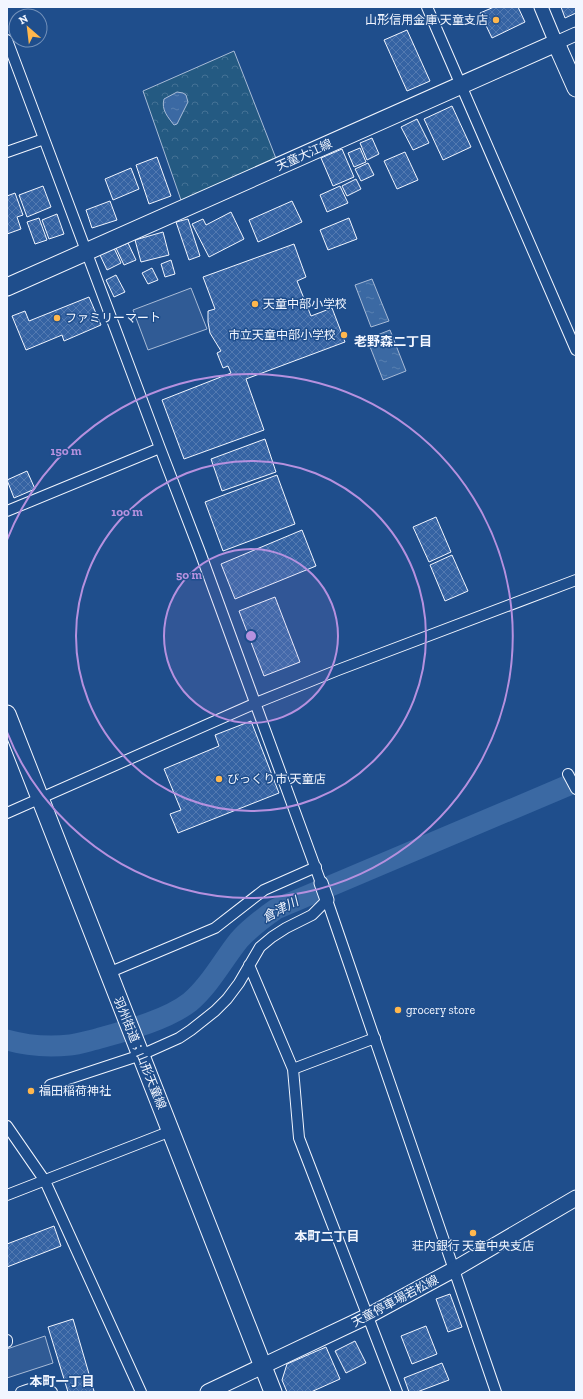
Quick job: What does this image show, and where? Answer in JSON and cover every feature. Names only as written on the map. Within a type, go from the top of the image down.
[{"type":"main road","name":"天童大江線","points":[[7,287],[556,43]]},
{"type":"main road","points":[[556,43],[576,88]]},
{"type":"main road","name":"羽州街道；山形天童線","points":[[7,714],[273,1392]]},
{"type":"main road","name":"天童停車場若松線","points":[[208,1392],[368,1316],[454,1270],[576,1198]]},
{"type":"street","points":[[427,7],[576,350]]},
{"type":"street","points":[[541,7],[556,43],[576,34]]},
{"type":"street","points":[[7,40],[200,552],[322,883],[496,1392]]},
{"type":"street","points":[[7,152],[44,139]]},
{"type":"street","points":[[7,511],[160,448]]},
{"type":"street","points":[[7,812],[256,703],[576,580]]},
{"type":"street","points":[[568,774],[576,789]]},
{"type":"street","points":[[108,973],[215,928],[264,890],[316,867]]},
{"type":"street","points":[[50,1085],[179,1038],[205,1020],[227,999],[239,983],[260,947],[286,928],[312,915],[327,900]]},
{"type":"street","points":[[250,965],[293,1069],[299,1138],[397,1392]]},
{"type":"street","points":[[293,1069],[375,1038]]},
{"type":"street","points":[[7,1126],[45,1181],[141,1392]]},
{"type":"street","points":[[7,1195],[171,1131]]},
{"type":"street","points":[[21,1392],[41,1386],[49,1388],[52,1392]]},
{"type":"green space","points":[[234,51],[277,161],[182,203],[143,91]]},
{"type":"shaded area","points":[[191,288],[207,329],[148,350],[133,310]]},
{"type":"shaded area","points":[[45,1336],[53,1363],[7,1378],[7,1349]]},
{"type":"water","points":[[177,92],[186,95],[188,102],[177,124],[174,125],[163,107],[163,103],[164,99]]},
{"type":"water","points":[[372,279],[389,321],[371,327],[355,285]]},
{"type":"water","points":[[390,330],[406,371],[383,380],[367,339]]},
{"type":"building","points":[[494,7],[518,7],[525,22],[492,38],[480,13]]},
{"type":"building","points":[[561,7],[576,7],[576,13],[565,18]]},
{"type":"building","points":[[407,30],[430,81],[407,91],[384,40]]},
{"type":"building","points":[[452,106],[471,147],[443,160],[424,119]]},
{"type":"building","points":[[417,119],[429,143],[413,150],[401,127]]},
{"type":"building","points":[[372,138],[379,154],[367,160],[360,143]]},
{"type":"building","points":[[360,148],[366,162],[354,167],[348,153]]},
{"type":"building","points":[[342,149],[354,177],[333,186],[321,158]]},
{"type":"building","points":[[405,152],[418,180],[397,189],[384,161]]},
{"type":"building","points":[[157,157],[171,196],[149,204],[136,165]]},
{"type":"building","points":[[368,163],[374,175],[361,181],[355,169]]},
{"type":"building","points":[[131,168],[139,189],[113,200],[105,179]]},
{"type":"building","points":[[356,179],[361,189],[347,196],[342,186]]},
{"type":"building","points":[[43,186],[51,207],[27,217],[19,195]]},
{"type":"building","points":[[340,186],[348,203],[327,212],[320,195]]},
{"type":"building","points":[[15,193],[23,215],[17,217],[21,229],[7,234],[7,196]]},
{"type":"building","points":[[110,201],[117,220],[92,228],[86,210]]},
{"type":"building","points":[[292,201],[302,222],[258,242],[249,220]]},
{"type":"building","points":[[231,212],[244,239],[209,257],[192,224],[203,219],[206,225]]},
{"type":"building","points":[[57,214],[64,234],[49,239],[42,220]]},
{"type":"building","points":[[39,218],[47,240],[35,244],[27,222]]},
{"type":"building","points":[[349,218],[357,239],[328,250],[320,230]]},
{"type":"building","points":[[188,219],[200,256],[189,260],[176,222]]},
{"type":"building","points":[[163,232],[169,255],[141,262],[135,240]]},
{"type":"building","points":[[128,243],[136,260],[124,265],[116,248]]},
{"type":"building","points":[[294,244],[306,277],[297,281],[311,316],[332,308],[345,342],[246,379],[264,430],[184,459],[162,400],[231,373],[228,366],[223,368],[217,353],[221,351],[210,333],[208,311],[215,309],[203,277]]},
{"type":"building","points":[[114,248],[121,263],[107,270],[100,255]]},
{"type":"building","points":[[171,260],[175,274],[165,277],[161,264]]},
{"type":"building","points":[[152,268],[158,280],[148,284],[142,273]]},
{"type":"building","points":[[116,275],[125,292],[114,297],[106,280]]},
{"type":"building","points":[[89,297],[101,325],[64,341],[62,335],[26,350],[12,316],[25,311],[29,321]]},
{"type":"building","points":[[265,439],[276,472],[222,491],[211,459]]},
{"type":"building","points":[[27,471],[35,489],[14,498],[7,480]]},
{"type":"building","points":[[277,475],[295,524],[223,551],[205,502]]},
{"type":"building","points":[[436,517],[451,552],[429,562],[413,527]]},
{"type":"building","points":[[302,530],[316,566],[235,599],[221,564]]},
{"type":"building","points":[[452,555],[468,591],[445,601],[430,565]]},
{"type":"building","points":[[275,597],[300,662],[264,676],[239,611]]},
{"type":"building","points":[[251,721],[279,793],[178,833],[170,814],[181,810],[164,769],[219,746],[215,735]]},
{"type":"building","points":[[54,1226],[61,1246],[7,1267],[7,1244]]},
{"type":"building","points":[[450,1294],[462,1327],[448,1332],[436,1299]]},
{"type":"building","points":[[73,1319],[94,1391],[91,1392],[68,1392],[48,1327]]},
{"type":"building","points":[[426,1326],[437,1354],[412,1364],[401,1336]]},
{"type":"building","points":[[355,1341],[366,1363],[346,1373],[335,1351]]},
{"type":"building","points":[[326,1347],[340,1379],[311,1392],[287,1392],[282,1380],[287,1364]]},
{"type":"building","points":[[442,1363],[449,1380],[417,1392],[409,1392],[404,1378]]},
{"type":"waterway","name":"倉津川","points":[[7,1040],[38,1046],[73,1045],[133,1029],[158,1020],[190,1002],[204,988],[239,940],[257,923],[276,909],[576,782]]},
{"type":"place","name":"山形信用金庫 天童支店","points":[[496,20]]},
{"type":"place","name":"天童中部小学校","points":[[255,304]]},
{"type":"place","name":"ファミリーマート","points":[[57,318]]},
{"type":"place","name":"市立天童中部小学校","points":[[344,335]]},
{"type":"place","name":"びっくり市 天童店","points":[[219,779]]},
{"type":"place","name":"grocery store","points":[[398,1010]]},
{"type":"place","name":"福田稲荷神社","points":[[31,1091]]},
{"type":"place","name":"荘内銀行 天童中央支店","points":[[473,1233]]},
{"type":"district","name":"老野森二丁目","points":[[393,341]]},
{"type":"district","name":"本町二丁目","points":[[327,1236]]},
{"type":"district","name":"本町一丁目","points":[[62,1381]]}]
